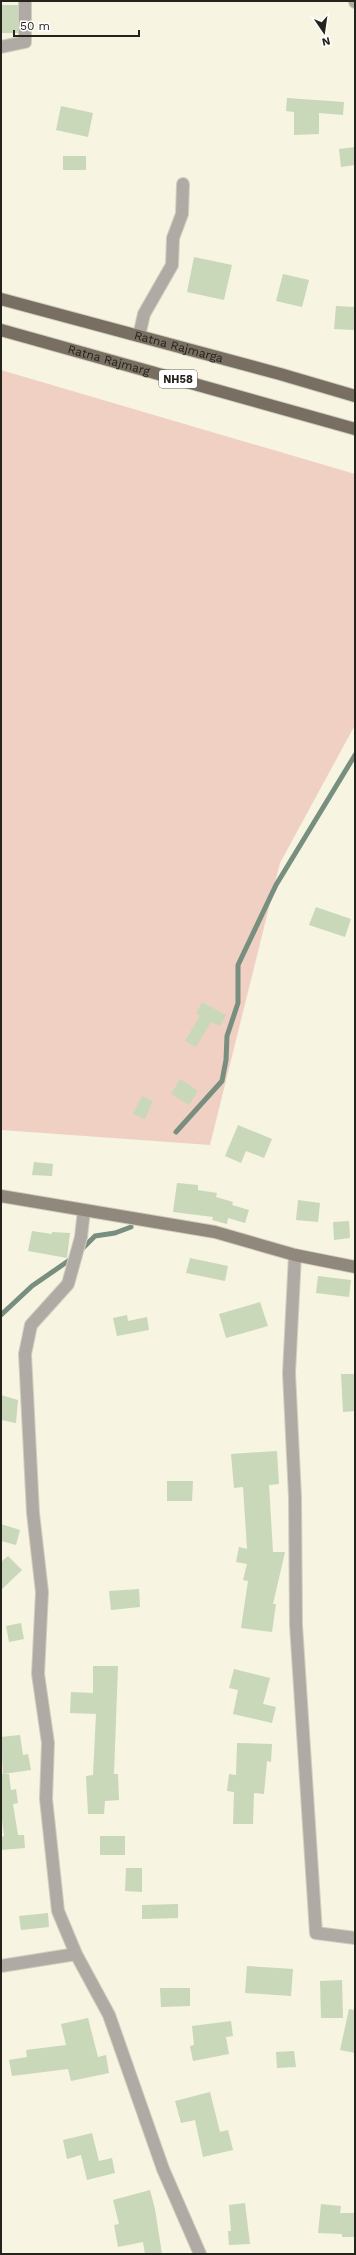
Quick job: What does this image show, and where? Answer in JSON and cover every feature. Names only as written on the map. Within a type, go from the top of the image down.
[{"type":"main road","name":"Ratna Rajmarga","points":[[1,299],[280,374],[355,396]]},
{"type":"main road","name":"Ratna Rajmarg","points":[[1,330],[355,429]]},
{"type":"main road","points":[[1,1196],[215,1232],[295,1255],[355,1266]]},
{"type":"street","points":[[1,47],[25,42],[25,1]]},
{"type":"street","points":[[139,336],[144,314],[172,265],[173,238],[182,214],[183,184]]},
{"type":"street","points":[[84,1210],[81,1237],[68,1284],[31,1325],[25,1354],[33,1513],[42,1592],[38,1674],[48,1743],[46,1799],[58,1911],[76,1954],[109,2015],[163,2169],[200,2254]]},
{"type":"street","points":[[295,1255],[289,1373],[295,1497],[296,1626],[316,1933],[355,1938]]},
{"type":"street","points":[[1,1966],[76,1954]]},
{"type":"shaded area","points":[[1,370],[355,474],[355,725],[280,863],[210,1145],[1,1130]]},
{"type":"building","points":[[1,5],[18,5],[18,33],[1,33]]},
{"type":"building","points":[[287,98],[344,102],[343,115],[319,113],[319,134],[294,135],[294,112],[286,111]]},
{"type":"building","points":[[61,106],[93,113],[88,137],[56,130]]},
{"type":"building","points":[[355,147],[355,165],[341,167],[339,149]]},
{"type":"building","points":[[63,156],[86,156],[86,170],[63,170]]},
{"type":"building","points":[[194,257],[232,265],[224,300],[187,292]]},
{"type":"building","points":[[283,274],[309,280],[302,307],[276,301]]},
{"type":"building","points":[[336,306],[355,307],[355,330],[334,329]]},
{"type":"building","points":[[316,907],[351,919],[345,937],[309,925]]},
{"type":"building","points":[[202,1002],[226,1015],[220,1026],[211,1022],[196,1047],[185,1041],[200,1016],[196,1014]]},
{"type":"building","points":[[180,1079],[198,1091],[189,1105],[171,1094]]},
{"type":"building","points":[[142,1096],[153,1101],[145,1119],[133,1114]]},
{"type":"building","points":[[238,1125],[272,1139],[264,1158],[246,1151],[241,1163],[225,1156]]},
{"type":"building","points":[[34,1162],[53,1164],[52,1176],[32,1175]]},
{"type":"building","points":[[177,1183],[198,1185],[198,1190],[217,1193],[216,1197],[233,1202],[232,1205],[249,1210],[245,1223],[228,1218],[227,1224],[212,1220],[213,1217],[173,1212]]},
{"type":"building","points":[[298,1200],[320,1203],[318,1222],[296,1220]]},
{"type":"building","points":[[349,1221],[350,1238],[334,1240],[333,1222]]},
{"type":"building","points":[[32,1231],[52,1234],[52,1232],[70,1233],[67,1258],[28,1251]]},
{"type":"building","points":[[190,1258],[228,1266],[225,1281],[186,1273]]},
{"type":"building","points":[[318,1276],[351,1280],[349,1297],[316,1293]]},
{"type":"building","points":[[260,1302],[268,1326],[226,1338],[219,1314]]},
{"type":"building","points":[[127,1315],[128,1321],[147,1317],[149,1330],[117,1336],[113,1318]]},
{"type":"building","points":[[341,1374],[355,1374],[355,1411],[343,1412]]},
{"type":"building","points":[[1,1395],[18,1400],[16,1423],[1,1420]]},
{"type":"building","points":[[277,1451],[279,1484],[269,1485],[273,1552],[285,1552],[273,1604],[276,1604],[272,1632],[241,1628],[248,1581],[243,1580],[247,1564],[236,1562],[239,1547],[247,1549],[243,1487],[234,1488],[231,1454]]},
{"type":"building","points":[[167,1481],[193,1481],[192,1501],[167,1501]]},
{"type":"building","points":[[1,1524],[20,1530],[16,1545],[1,1541]]},
{"type":"building","points":[[8,1556],[22,1570],[1,1590],[1,1562]]},
{"type":"building","points":[[139,1589],[140,1607],[111,1610],[109,1591]]},
{"type":"building","points":[[21,1623],[24,1639],[9,1642],[6,1626]]},
{"type":"building","points":[[93,1666],[118,1666],[114,1774],[118,1774],[119,1800],[105,1801],[104,1814],[88,1814],[86,1776],[93,1775],[96,1714],[70,1713],[71,1692],[93,1693]]},
{"type":"building","points":[[234,1669],[270,1678],[263,1704],[276,1707],[272,1723],[233,1714],[238,1690],[229,1688]]},
{"type":"building","points":[[20,1735],[23,1755],[28,1754],[31,1770],[3,1774],[1,1737]]},
{"type":"building","points":[[237,1743],[272,1744],[271,1762],[267,1761],[264,1794],[254,1793],[253,1824],[233,1824],[234,1792],[227,1791],[229,1774],[236,1775]]},
{"type":"building","points":[[1,1774],[9,1774],[11,1790],[16,1789],[18,1803],[13,1804],[18,1835],[24,1835],[25,1848],[1,1850],[1,1837],[4,1836],[1,1812]]},
{"type":"building","points":[[100,1836],[125,1836],[125,1855],[100,1855]]},
{"type":"building","points":[[126,1868],[142,1868],[142,1892],[125,1891]]},
{"type":"building","points":[[178,1904],[178,1918],[142,1919],[142,1905]]},
{"type":"building","points":[[48,1913],[49,1927],[21,1930],[19,1916]]},
{"type":"building","points":[[247,1966],[293,1969],[291,1996],[245,1993]]},
{"type":"building","points":[[342,1980],[343,2018],[321,2018],[320,1981]]},
{"type":"building","points":[[160,1988],[190,1988],[190,2006],[161,2007]]},
{"type":"building","points":[[349,2009],[355,2010],[355,2053],[340,2050]]},
{"type":"building","points":[[88,2018],[98,2057],[106,2055],[109,2073],[71,2081],[68,2069],[12,2076],[9,2060],[27,2057],[26,2050],[66,2045],[61,2024]]},
{"type":"building","points":[[231,2021],[233,2036],[226,2037],[229,2054],[193,2061],[190,2046],[194,2045],[192,2026]]},
{"type":"building","points":[[294,2051],[296,2067],[277,2068],[276,2052]]},
{"type":"building","points":[[210,2092],[220,2132],[228,2130],[233,2150],[203,2157],[195,2120],[181,2123],[175,2101]]},
{"type":"building","points":[[92,2133],[99,2161],[112,2158],[115,2173],[87,2180],[81,2155],[67,2159],[63,2140]]},
{"type":"building","points":[[150,2190],[155,2209],[162,2254],[145,2254],[143,2242],[118,2247],[114,2225],[119,2224],[113,2200]]},
{"type":"building","points":[[245,2203],[250,2244],[229,2245],[228,2231],[231,2231],[229,2205]]},
{"type":"building","points":[[321,2204],[341,2206],[340,2213],[355,2213],[355,2237],[342,2237],[342,2234],[318,2233]]},
{"type":"waterway","points":[[176,1132],[222,1081],[226,1060],[227,1036],[238,1003],[238,965],[276,885],[355,755]]},
{"type":"waterway","points":[[79,1252],[95,1236],[115,1233],[131,1227]]},
{"type":"waterway","points":[[1,1315],[32,1286],[74,1257]]}]
